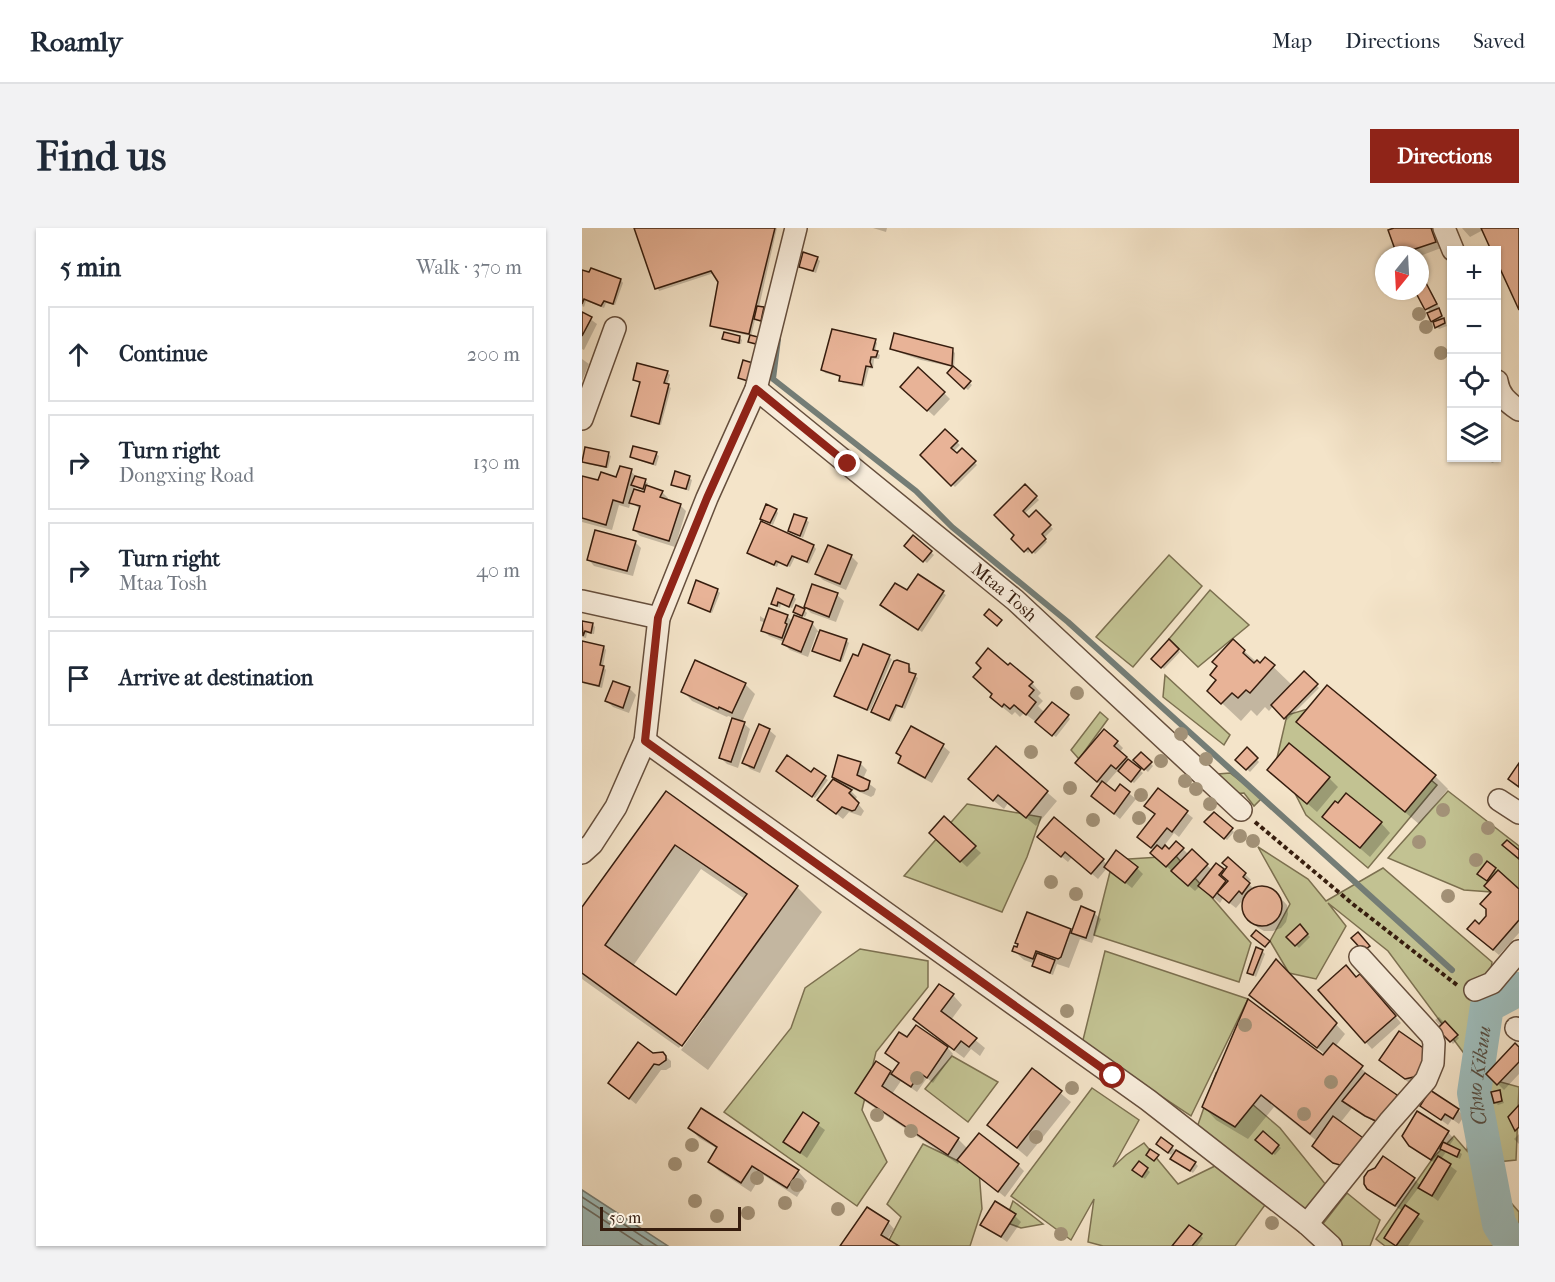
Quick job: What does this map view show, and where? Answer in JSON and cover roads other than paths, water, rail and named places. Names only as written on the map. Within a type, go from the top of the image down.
[{"type":"street","points":[[582,853],[592,844],[616,807],[645,741],[658,618],[707,498],[756,389],[796,228]]},
{"type":"street","points":[[1444,228],[1451,246]]},
{"type":"street","points":[[582,418],[615,328]]},
{"type":"street","name":"Mtaa Tosh","points":[[756,389],[1015,600],[1241,810]]},
{"type":"street","points":[[1501,394],[1507,402],[1519,410]]},
{"type":"street","points":[[582,601],[658,618]]},
{"type":"street","points":[[645,741],[1148,1100],[1307,1224],[1331,1246]]},
{"type":"street","points":[[1499,800],[1519,813]]},
{"type":"street","points":[[1474,990],[1492,983],[1519,951]]},
{"type":"street","points":[[1307,1224],[1426,1080],[1433,1063],[1432,1036],[1360,957]]},
{"type":"water","points":[[582,1190],[668,1246],[582,1246]]},
{"type":"waterway","points":[[778,339],[773,379],[916,491],[952,527],[1068,622],[1452,970]]},
{"type":"waterway","name":"Chuo Kikuu","points":[[1514,993],[1519,986]]},
{"type":"waterway","name":"Chuo Kikuu","points":[[1513,1246],[1499,1224],[1474,1093],[1487,1006],[1519,989]]}]
